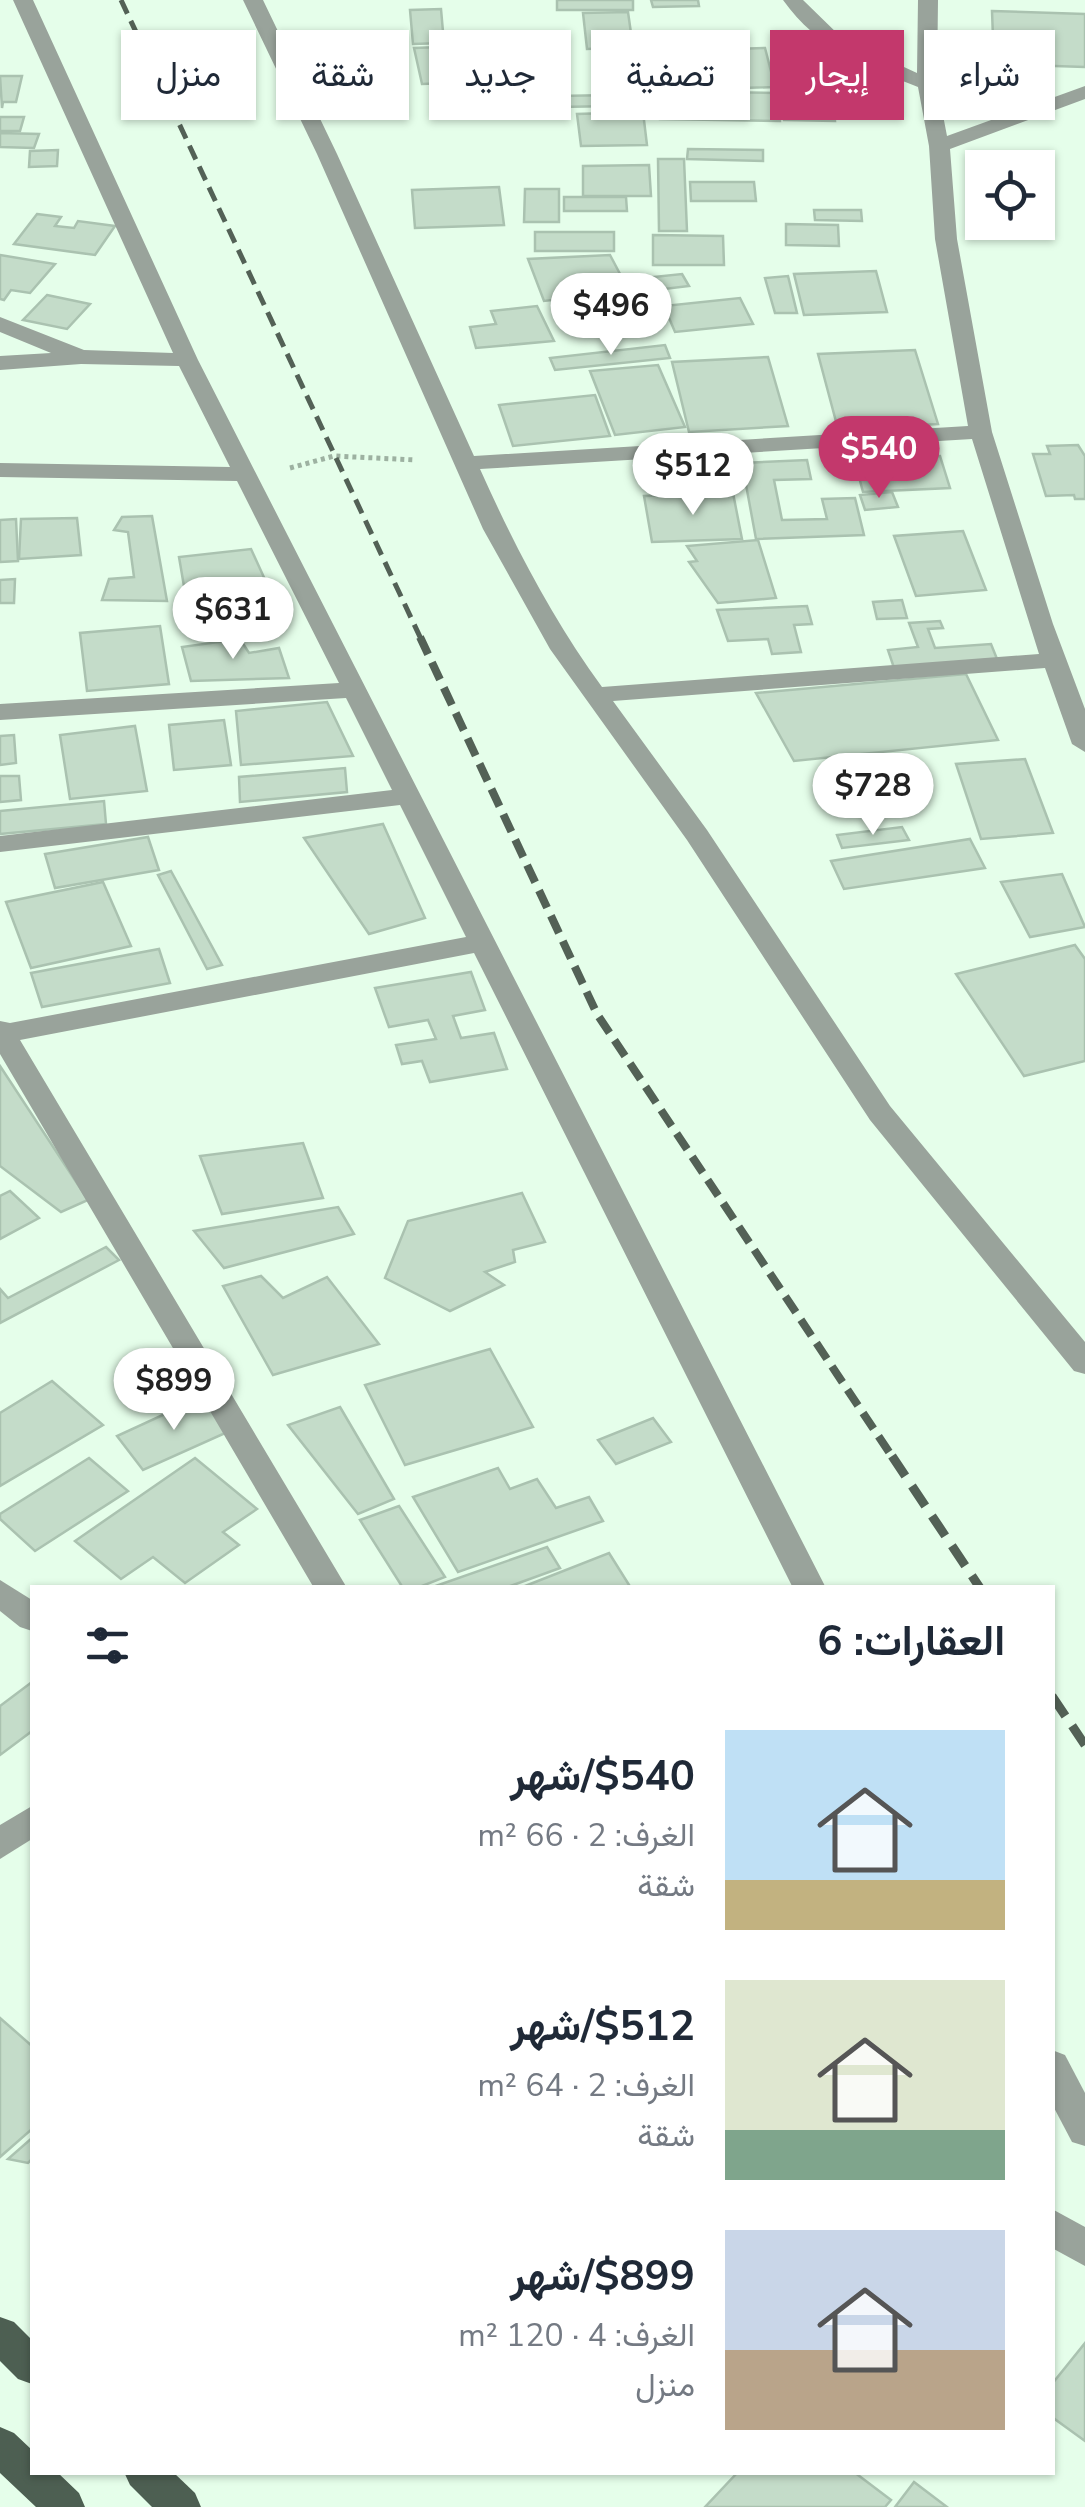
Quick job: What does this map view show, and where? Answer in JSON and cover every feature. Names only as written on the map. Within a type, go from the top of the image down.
[{"type":"main road","points":[[0,2336],[30,2364]]},
{"type":"main road","points":[[0,2446],[30,2474]]},
{"type":"main road","points":[[31,2475],[65,2507]]},
{"type":"main road","points":[[147,2475],[181,2507]]},
{"type":"street","points":[[252,0],[496,529],[562,649],[698,836],[880,1113],[1085,1363]]},
{"type":"street","points":[[792,0],[812,29],[828,42],[924,82]]},
{"type":"street","points":[[928,0],[928,30]]},
{"type":"street","points":[[15,1],[244,474],[808,1585]]},
{"type":"street","points":[[939,146],[1085,92]]},
{"type":"street","points":[[934,120],[946,238],[982,432],[1054,660],[1085,744]]},
{"type":"street","points":[[0,324],[81,358]]},
{"type":"street","points":[[0,363],[81,358],[187,360]]},
{"type":"street","points":[[466,463],[982,432]]},
{"type":"street","points":[[0,470],[244,474]]},
{"type":"street","points":[[594,695],[1054,660]]},
{"type":"street","points":[[0,712],[354,690]]},
{"type":"street","points":[[0,844],[408,796]]},
{"type":"street","points":[[328,1585],[1,1032],[483,942]]},
{"type":"street","points":[[0,1593],[30,1616]]},
{"type":"street","points":[[0,1845],[30,1822]]},
{"type":"street","points":[[1055,2072],[1085,2130]]},
{"type":"street","points":[[1055,2228],[1085,2250]]},
{"type":"path","points":[[244,474],[290,469],[334,456],[466,463]]},
{"type":"building","points":[[557,0],[633,0],[633,10],[557,10]]},
{"type":"building","points":[[651,0],[698,0],[699,6],[653,7]]},
{"type":"building","points":[[441,9],[443,30],[429,30],[429,43],[413,44],[410,10]]},
{"type":"building","points":[[992,11],[1085,14],[1085,67],[1055,66],[1055,30],[993,30]]},
{"type":"building","points":[[628,12],[631,30],[591,30],[591,49],[587,49],[583,13]]},
{"type":"building","points":[[429,47],[429,84],[422,84],[414,48]]},
{"type":"building","points":[[750,48],[765,48],[770,87],[750,88]]},
{"type":"building","points":[[0,76],[22,76],[16,102],[3,102],[2,108]]},
{"type":"building","points":[[750,92],[770,93],[770,120],[780,121],[720,120],[750,120]]},
{"type":"building","points":[[591,95],[591,106],[571,107],[571,96]]},
{"type":"building","points":[[577,114],[591,114],[591,120],[644,120],[647,145],[581,146]]},
{"type":"building","points":[[0,117],[24,117],[20,131],[0,131]]},
{"type":"building","points":[[0,133],[39,134],[34,148],[0,147]]},
{"type":"building","points":[[688,149],[763,150],[763,161],[687,159]]},
{"type":"building","points":[[58,150],[57,166],[29,167],[30,151]]},
{"type":"building","points":[[658,159],[684,159],[687,231],[659,231]]},
{"type":"building","points":[[649,165],[651,196],[583,196],[583,166]]},
{"type":"building","points":[[690,182],[754,182],[756,201],[691,201]]},
{"type":"building","points":[[499,187],[504,225],[415,228],[412,190]]},
{"type":"building","points":[[525,189],[559,189],[559,222],[524,222]]},
{"type":"building","points":[[564,197],[626,197],[627,211],[564,211]]},
{"type":"building","points":[[814,210],[861,210],[862,221],[815,220]]},
{"type":"building","points":[[37,214],[61,217],[55,226],[74,228],[78,221],[115,226],[95,255],[14,244]]},
{"type":"building","points":[[786,224],[838,225],[839,246],[786,245]]},
{"type":"building","points":[[535,232],[614,232],[614,251],[535,251]]},
{"type":"building","points":[[653,235],[723,236],[724,265],[653,265]]},
{"type":"building","points":[[0,255],[55,264],[30,293],[11,290],[4,300],[0,299]]},
{"type":"building","points":[[610,255],[629,291],[544,301],[528,259]]},
{"type":"building","points":[[876,271],[887,312],[804,315],[794,274]]},
{"type":"building","points":[[682,274],[689,286],[639,292],[634,279]]},
{"type":"building","points":[[788,276],[797,313],[775,313],[765,278]]},
{"type":"building","points":[[47,295],[90,304],[67,329],[23,320]]},
{"type":"building","points":[[740,298],[753,324],[675,332],[664,306]]},
{"type":"building","points":[[650,299],[656,325],[589,329],[584,302]]},
{"type":"building","points":[[537,306],[554,341],[476,348],[470,327],[496,324],[491,311]]},
{"type":"building","points":[[665,345],[670,358],[555,370],[550,358]]},
{"type":"building","points":[[915,350],[938,424],[838,429],[818,354]]},
{"type":"building","points":[[768,357],[788,426],[689,432],[672,362]]},
{"type":"building","points":[[658,365],[685,427],[615,435],[590,371]]},
{"type":"building","points":[[595,395],[610,436],[513,446],[499,405]]},
{"type":"building","points":[[1078,445],[1085,456],[1085,499],[1075,499],[1074,495],[1046,496],[1033,454],[1050,454],[1047,446]]},
{"type":"building","points":[[889,456],[893,469],[916,468],[913,457],[940,456],[950,488],[863,492],[854,458]]},
{"type":"building","points":[[807,460],[811,479],[774,480],[782,520],[827,519],[822,499],[855,498],[864,535],[756,539],[742,463]]},
{"type":"building","points":[[892,492],[898,507],[865,510],[860,495]]},
{"type":"building","points":[[733,493],[742,539],[652,542],[644,496]]},
{"type":"building","points":[[152,516],[167,601],[102,600],[109,579],[134,577],[128,532],[114,530],[122,517]]},
{"type":"building","points":[[77,518],[81,555],[19,559],[21,519]]},
{"type":"building","points":[[16,519],[18,561],[0,562],[0,520]]},
{"type":"building","points":[[963,531],[986,590],[916,596],[894,536]]},
{"type":"building","points":[[758,540],[776,598],[718,603],[689,562],[697,561],[687,546]]},
{"type":"building","points":[[251,549],[272,595],[186,598],[179,557]]},
{"type":"building","points":[[15,579],[14,603],[0,603],[0,580]]},
{"type":"building","points":[[902,600],[907,618],[877,619],[873,602]]},
{"type":"building","points":[[807,606],[812,624],[794,625],[801,652],[772,654],[768,639],[728,641],[717,610]]},
{"type":"building","points":[[940,621],[943,628],[928,629],[935,648],[991,644],[997,659],[894,668],[888,650],[918,647],[909,623]]},
{"type":"building","points":[[160,626],[169,684],[87,691],[80,633]]},
{"type":"building","points":[[240,639],[249,653],[279,648],[289,678],[191,681],[182,647]]},
{"type":"building","points":[[966,674],[998,740],[794,761],[756,693]]},
{"type":"building","points":[[327,702],[353,756],[241,765],[236,711]]},
{"type":"building","points":[[224,720],[231,765],[174,770],[169,725]]},
{"type":"building","points":[[135,726],[147,791],[70,799],[60,735]]},
{"type":"building","points":[[14,735],[16,763],[0,765],[0,736]]},
{"type":"building","points":[[1025,759],[1053,833],[981,839],[956,764]]},
{"type":"building","points":[[345,768],[347,792],[240,802],[239,777]]},
{"type":"building","points":[[0,776],[19,776],[21,800],[0,802]]},
{"type":"building","points":[[104,801],[106,824],[0,834],[0,811]]},
{"type":"building","points":[[383,824],[425,918],[369,934],[304,838]]},
{"type":"building","points":[[902,827],[909,840],[842,848],[837,835]]},
{"type":"building","points":[[148,837],[159,870],[55,888],[45,854]]},
{"type":"building","points":[[970,839],[985,868],[844,889],[831,861]]},
{"type":"building","points":[[171,871],[222,965],[207,969],[158,875]]},
{"type":"building","points":[[1062,874],[1085,927],[1030,937],[1001,882]]},
{"type":"building","points":[[103,882],[131,946],[31,968],[6,902]]},
{"type":"building","points":[[1075,945],[1085,959],[1085,1061],[1024,1076],[956,974]]},
{"type":"building","points":[[159,949],[170,983],[42,1007],[31,973]]},
{"type":"building","points":[[471,972],[485,1010],[453,1016],[461,1038],[494,1033],[507,1069],[430,1082],[422,1061],[402,1064],[396,1045],[436,1039],[428,1020],[389,1027],[375,988]]},
{"type":"building","points":[[0,1066],[88,1200],[61,1212],[0,1166]]},
{"type":"building","points":[[303,1143],[323,1198],[222,1214],[200,1156]]},
{"type":"building","points":[[10,1191],[39,1218],[0,1239],[0,1196]]},
{"type":"building","points":[[522,1193],[545,1242],[513,1250],[515,1262],[485,1272],[504,1285],[450,1311],[385,1278],[408,1221]]},
{"type":"building","points":[[338,1207],[354,1234],[224,1268],[194,1231]]},
{"type":"building","points":[[106,1247],[119,1260],[0,1323],[0,1289],[8,1298]]},
{"type":"building","points":[[261,1276],[283,1298],[327,1277],[379,1344],[273,1375],[223,1286]]},
{"type":"building","points":[[490,1349],[533,1427],[405,1465],[365,1385]]},
{"type":"building","points":[[52,1381],[103,1425],[0,1486],[0,1413]]},
{"type":"building","points":[[204,1396],[232,1430],[143,1470],[117,1436]]},
{"type":"building","points":[[340,1407],[394,1499],[358,1514],[288,1425]]},
{"type":"building","points":[[653,1418],[671,1442],[616,1464],[598,1440]]},
{"type":"building","points":[[89,1458],[128,1491],[35,1551],[0,1519],[0,1514]]},
{"type":"building","points":[[195,1458],[257,1509],[223,1532],[239,1545],[185,1583],[153,1557],[121,1579],[75,1541]]},
{"type":"building","points":[[498,1468],[510,1489],[537,1479],[556,1508],[589,1497],[603,1521],[458,1572],[413,1497]]},
{"type":"building","points":[[399,1506],[445,1577],[425,1585],[401,1585],[360,1520]]},
{"type":"building","points":[[547,1547],[560,1568],[513,1585],[439,1585]]},
{"type":"building","points":[[609,1553],[629,1585],[528,1585]]},
{"type":"building","points":[[30,1684],[30,1732],[0,1755],[0,1706]]},
{"type":"building","points":[[0,2018],[30,2044],[30,2131],[0,2157]]},
{"type":"building","points":[[30,2140],[28,2163],[8,2159]]},
{"type":"building","points":[[1085,2343],[1085,2441],[1055,2419],[1055,2380]]},
{"type":"building","points":[[735,2475],[858,2475],[891,2500],[885,2507],[705,2507]]},
{"type":"building","points":[[914,2482],[947,2507],[895,2507]]},
{"type":"railway","points":[[121,0],[421,639]]},
{"type":"railway","points":[[420,637],[597,1014],[893,1458]]},
{"type":"railway","points":[[892,1456],[978,1585]]},
{"type":"railway","points":[[1055,1700],[1085,1745]]}]
